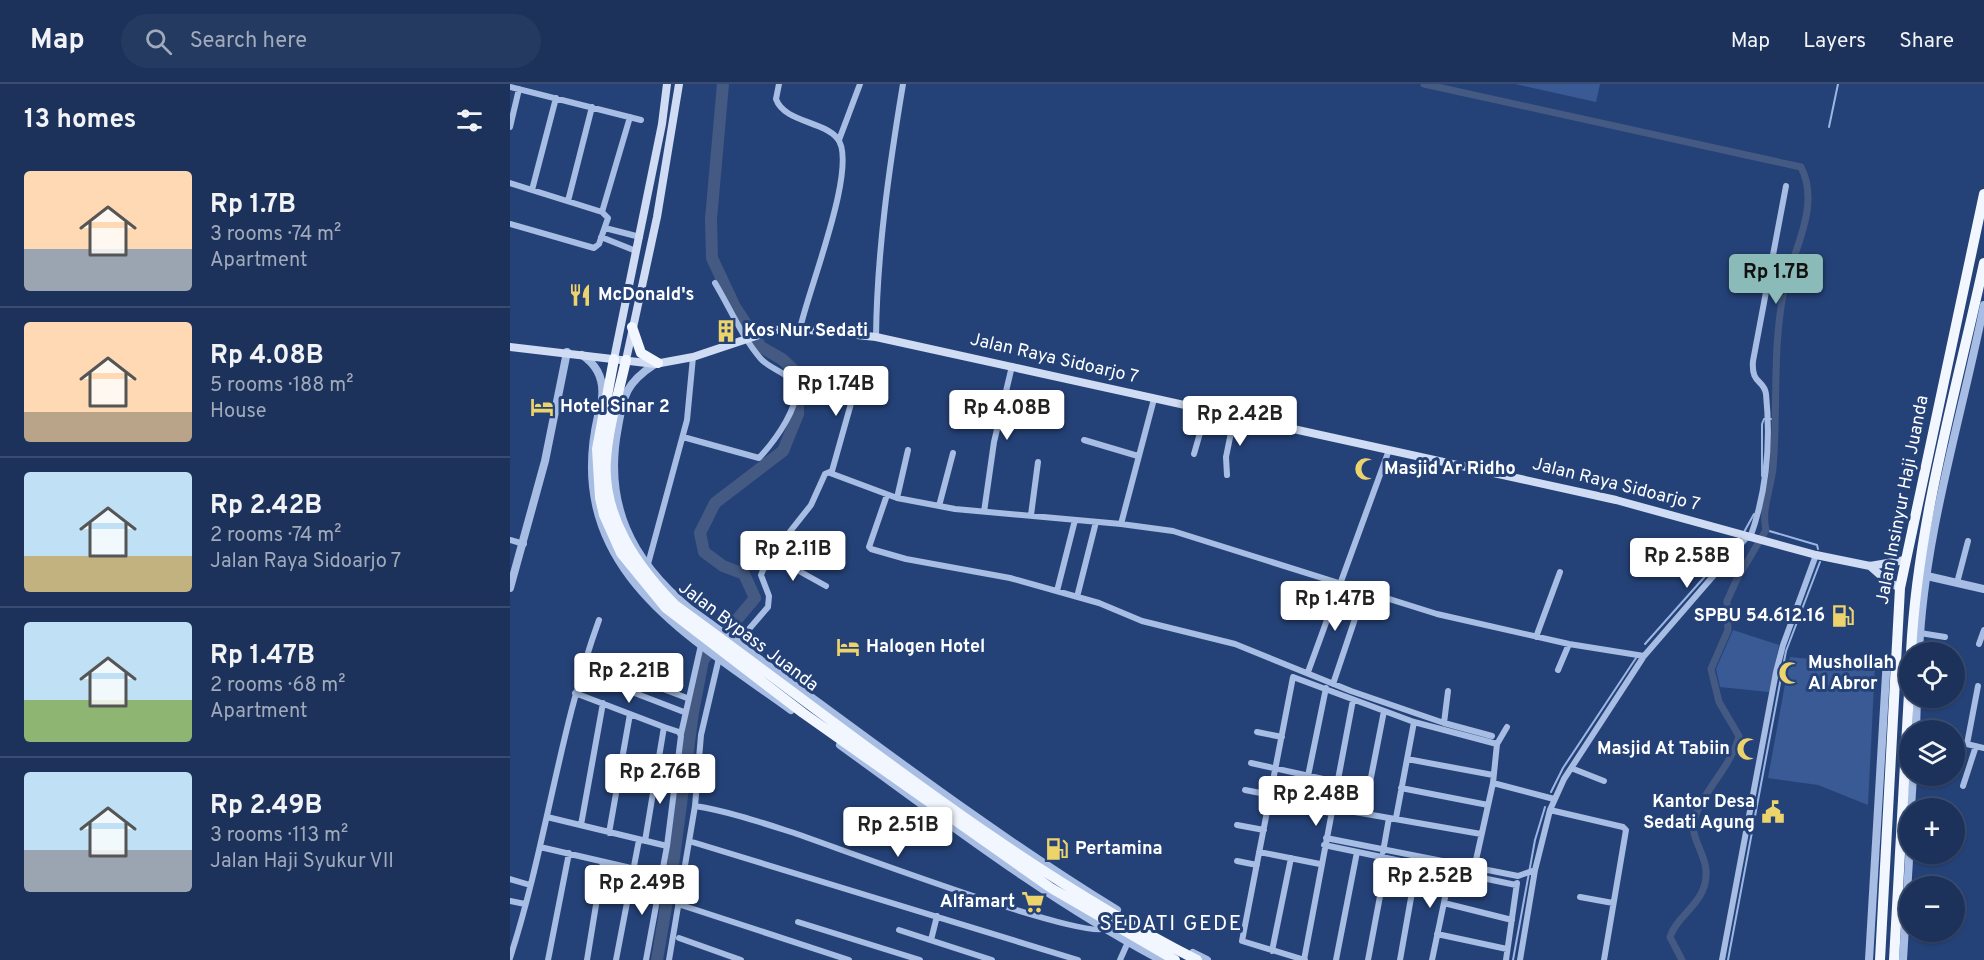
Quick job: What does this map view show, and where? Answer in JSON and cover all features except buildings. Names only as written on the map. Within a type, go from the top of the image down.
[{"type":"highway","name":"Jalan Insinyur Haji Juanda","points":[[1880,960],[1900,588],[1943,377],[1984,194]]},
{"type":"highway","name":"Jalan Insinyur Haji Juanda","points":[[1913,642],[1916,621],[1917,572],[1934,508],[1958,381],[1984,263]]},
{"type":"highway","points":[[632,327],[641,353],[656,363]]},
{"type":"highway","name":"Jalan Bypass Juanda","points":[[620,359],[596,439],[597,480],[613,546],[666,608],[713,639]]},
{"type":"highway","name":"Jalan Bypass Juanda","points":[[620,359],[606,453],[606,482],[616,521],[675,605],[727,650],[1051,888],[1175,960]]},
{"type":"highway","points":[[1943,377],[1958,381]]},
{"type":"highway","points":[[1891,769],[1899,771]]},
{"type":"highway","points":[[1894,960],[1904,868],[1908,786]]},
{"type":"highway","name":"Jalan Bypass Juanda","points":[[955,816],[1136,928],[1197,960]]},
{"type":"main road","name":"Jalan Bypass Juanda","points":[[620,359],[636,251],[662,124],[667,84]]},
{"type":"main road","name":"Jalan Bypass Juanda","points":[[620,359],[632,327],[659,207],[679,84]]},
{"type":"main road","name":"Jalan Raya Sidoarjo 7","points":[[510,347],[656,363],[693,357],[762,333],[800,329],[876,337],[1012,366],[1206,412],[1616,500],[1816,555],[1870,566],[1905,560]]},
{"type":"main road","name":"Jalan Raya Sidoarjo 7","points":[[1870,566],[1887,581],[1900,588]]},
{"type":"street","points":[[779,84],[776,99],[781,108],[839,140]]},
{"type":"street","points":[[800,329],[812,280],[837,209],[843,170],[839,140],[860,84]]},
{"type":"street","points":[[876,337],[878,271],[888,182],[903,84]]},
{"type":"street","points":[[510,87],[640,120]]},
{"type":"street","points":[[510,127],[519,89]]},
{"type":"street","points":[[532,190],[556,98]]},
{"type":"street","points":[[568,201],[592,107]]},
{"type":"street","points":[[602,212],[630,117]]},
{"type":"street","points":[[510,183],[602,212],[608,218],[598,246],[594,248],[510,224]]},
{"type":"street","points":[[1520,960],[1533,870],[1554,799],[1571,768],[1644,656],[1749,538],[1765,488],[1767,420],[1766,392],[1753,376],[1753,361],[1786,186]]},
{"type":"street","points":[[605,228],[640,237]]},
{"type":"street","points":[[623,246],[627,234]]},
{"type":"street","points":[[602,237],[636,251]]},
{"type":"street","points":[[683,437],[759,458],[773,444],[795,403],[792,381],[761,359],[715,283]]},
{"type":"street","name":"Jalan Insinyur Haji Juanda","points":[[1920,642],[1920,633],[1916,621],[1927,576],[1934,508],[1984,305]]},
{"type":"street","points":[[510,588],[524,544],[545,461],[567,352]]},
{"type":"street","points":[[581,354],[591,361],[602,381],[602,401],[596,439]]},
{"type":"street","points":[[645,563],[683,437],[693,357]]},
{"type":"street","points":[[645,563],[628,534],[618,509],[613,488],[612,463],[625,392],[633,380],[656,363]]},
{"type":"street","points":[[984,512],[996,431],[1012,366]]},
{"type":"street","points":[[830,473],[842,440],[852,399],[864,396]]},
{"type":"street","points":[[1121,524],[1154,399]]},
{"type":"street","points":[[1194,454],[1206,412]]},
{"type":"street","points":[[1227,475],[1226,457],[1234,418]]},
{"type":"street","points":[[1084,440],[1138,456]]},
{"type":"street","points":[[897,498],[908,450]]},
{"type":"street","points":[[1308,672],[1389,450]]},
{"type":"street","points":[[939,506],[952,453]]},
{"type":"street","points":[[1031,515],[1038,462]]},
{"type":"street","points":[[669,960],[695,806],[701,735],[727,650],[768,607],[769,596],[762,575],[772,556],[811,505],[825,474],[830,473],[897,498],[939,506],[1173,531],[1437,614],[1569,644],[1644,656]]},
{"type":"street","points":[[887,495],[869,547],[871,549],[906,559],[1010,578],[1077,597],[1142,621],[1227,642],[1333,682],[1351,692],[1444,723],[1492,736]]},
{"type":"street","points":[[1057,591],[1075,520]]},
{"type":"street","points":[[1077,597],[1096,522]]},
{"type":"street","points":[[510,540],[524,544]]},
{"type":"street","points":[[1957,583],[1968,541]]},
{"type":"street","points":[[1722,960],[1776,672],[1783,645],[1816,555]]},
{"type":"street","points":[[772,556],[826,586]]},
{"type":"street","points":[[1536,637],[1560,572]]},
{"type":"street","points":[[1927,576],[1984,589]]},
{"type":"street","points":[[1308,776],[1328,689],[1333,682],[1364,592]]},
{"type":"street","points":[[510,958],[512,941],[525,904],[540,847],[580,672],[598,620]]},
{"type":"street","points":[[1979,644],[1984,630]]},
{"type":"street","points":[[1920,633],[1945,637]]},
{"type":"street","points":[[646,960],[667,846],[684,712],[687,698],[713,639],[955,816],[1048,892],[1161,960]]},
{"type":"street","points":[[1558,670],[1569,644]]},
{"type":"street","points":[[1869,960],[1887,658]]},
{"type":"street","points":[[584,659],[687,698]]},
{"type":"street","points":[[580,672],[684,712]]},
{"type":"street","points":[[1353,700],[1320,864],[1304,960],[1242,941],[1293,677],[1414,722],[1497,744]]},
{"type":"street","points":[[1978,686],[1967,744],[1984,748]]},
{"type":"street","points":[[1444,723],[1448,692]]},
{"type":"street","points":[[575,693],[681,734]]},
{"type":"street","points":[[581,825],[603,703]]},
{"type":"street","points":[[1364,813],[1384,711]]},
{"type":"street","points":[[609,832],[630,714]]},
{"type":"street","points":[[1368,960],[1384,855],[1401,788],[1414,722]]},
{"type":"street","points":[[616,960],[664,727]]},
{"type":"street","points":[[1473,876],[1493,783],[1497,744],[1507,727]]},
{"type":"street","points":[[1257,732],[1282,737]]},
{"type":"street","points":[[1965,780],[1976,746]]},
{"type":"street","points":[[1407,759],[1493,775]]},
{"type":"street","points":[[1251,763],[1337,782]]},
{"type":"street","points":[[1571,768],[1604,781]]},
{"type":"street","points":[[1493,783],[1554,799]]},
{"type":"street","points":[[1401,788],[1488,805]]},
{"type":"street","points":[[1245,790],[1271,798],[1332,810],[1364,813],[1481,834]]},
{"type":"street","points":[[695,806],[794,833],[881,866],[1039,916],[1095,931],[1106,927]]},
{"type":"street","points":[[1550,810],[1623,827],[1626,830],[1604,960]]},
{"type":"street","points":[[955,816],[1029,854],[1109,905],[1207,960]]},
{"type":"street","points":[[547,817],[667,846]]},
{"type":"street","points":[[1237,825],[1264,830]]},
{"type":"street","points":[[689,841],[1078,960]]},
{"type":"street","points":[[1325,842],[1357,852],[1452,862],[1520,875],[1533,870]]},
{"type":"street","points":[[1325,842],[1516,885]]},
{"type":"street","points":[[540,847],[661,875]]},
{"type":"street","points":[[1259,852],[1320,864]]},
{"type":"street","points":[[1336,960],[1357,852]]},
{"type":"street","points":[[548,960],[569,853]]},
{"type":"street","points":[[1272,951],[1291,858]]},
{"type":"street","points":[[1237,861],[1257,865]]},
{"type":"street","points":[[587,960],[603,862]]},
{"type":"street","points":[[1432,960],[1452,862]]},
{"type":"street","points":[[1400,960],[1417,864]]},
{"type":"street","points":[[1903,960],[1905,864]]},
{"type":"street","points":[[1506,960],[1516,885],[1520,875]]},
{"type":"street","points":[[510,879],[530,885]]},
{"type":"street","points":[[1580,897],[1613,903]]},
{"type":"street","points":[[510,901],[525,904]]},
{"type":"street","points":[[1444,903],[1512,920]]},
{"type":"street","points":[[678,904],[849,960]]},
{"type":"street","points":[[931,940],[937,916]]},
{"type":"street","points":[[798,922],[920,960]]},
{"type":"street","points":[[899,930],[992,960]]},
{"type":"street","points":[[1437,934],[1507,949]]},
{"type":"street","points":[[680,938],[741,960]]},
{"type":"street","points":[[1120,960],[1128,942]]},
{"type":"shaded area","points":[[1515,84],[1600,84],[1596,102]]},
{"type":"shaded area","points":[[1733,630],[1779,645],[1769,692],[1720,687],[1716,669]]},
{"type":"shaded area","points":[[1790,657],[1875,665],[1868,805],[1818,785],[1768,778]]},
{"type":"waterway","points":[[657,960],[673,865],[693,712],[703,660],[755,598],[744,574],[723,566],[704,552],[700,533],[715,503],[783,451],[798,414],[798,374],[782,359],[761,347],[735,307],[712,258],[711,219],[723,84]]},
{"type":"waterway","points":[[1424,84],[1801,167],[1806,182],[1807,213],[1788,275],[1780,312],[1773,468],[1765,507],[1766,530],[1737,579],[1727,601],[1728,630],[1711,669],[1719,702],[1739,736],[1730,758],[1699,806],[1695,817],[1694,835],[1704,860],[1706,880],[1699,898],[1676,925],[1670,937],[1682,960]]},
{"type":"waterway","points":[[1829,127],[1838,84]]},
{"type":"waterway","points":[[1762,476],[1762,424],[1764,419],[1776,419]]},
{"type":"waterway","points":[[1744,532],[1754,514]]},
{"type":"waterway","points":[[1766,530],[1817,545],[1818,549]]},
{"type":"waterway","points":[[1645,644],[1740,537]]},
{"type":"waterway","points":[[1728,960],[1786,651],[1820,562]]},
{"type":"waterway","points":[[1551,792],[1563,768],[1636,658]]},
{"type":"waterway","points":[[1513,960],[1535,840],[1545,807]]},
{"type":"place","name":"McDonald's","points":[[580,295]]},
{"type":"place","name":"Kos Nur Sedati","points":[[726,331]]},
{"type":"place","name":"Hotel Sinar 2","points":[[542,407]]},
{"type":"place","name":"Masjid Ar Ridho","points":[[1366,469]]},
{"type":"place","name":"SPBU 54.612.16","points":[[1843,616]]},
{"type":"place","name":"Halogen Hotel","points":[[848,647]]},
{"type":"place","name":"Mushollah Al Abror","points":[[1790,673]]},
{"type":"place","name":"Masjid At Tabiin","points":[[1748,749]]},
{"type":"place","name":"Kantor Desa Sedati Agung","points":[[1773,812]]},
{"type":"place","name":"Pertamina","points":[[1057,849]]},
{"type":"place","name":"Alfamart","points":[[1033,902]]},
{"type":"district","name":"SEDATI GEDE","points":[[1171,924]]}]
